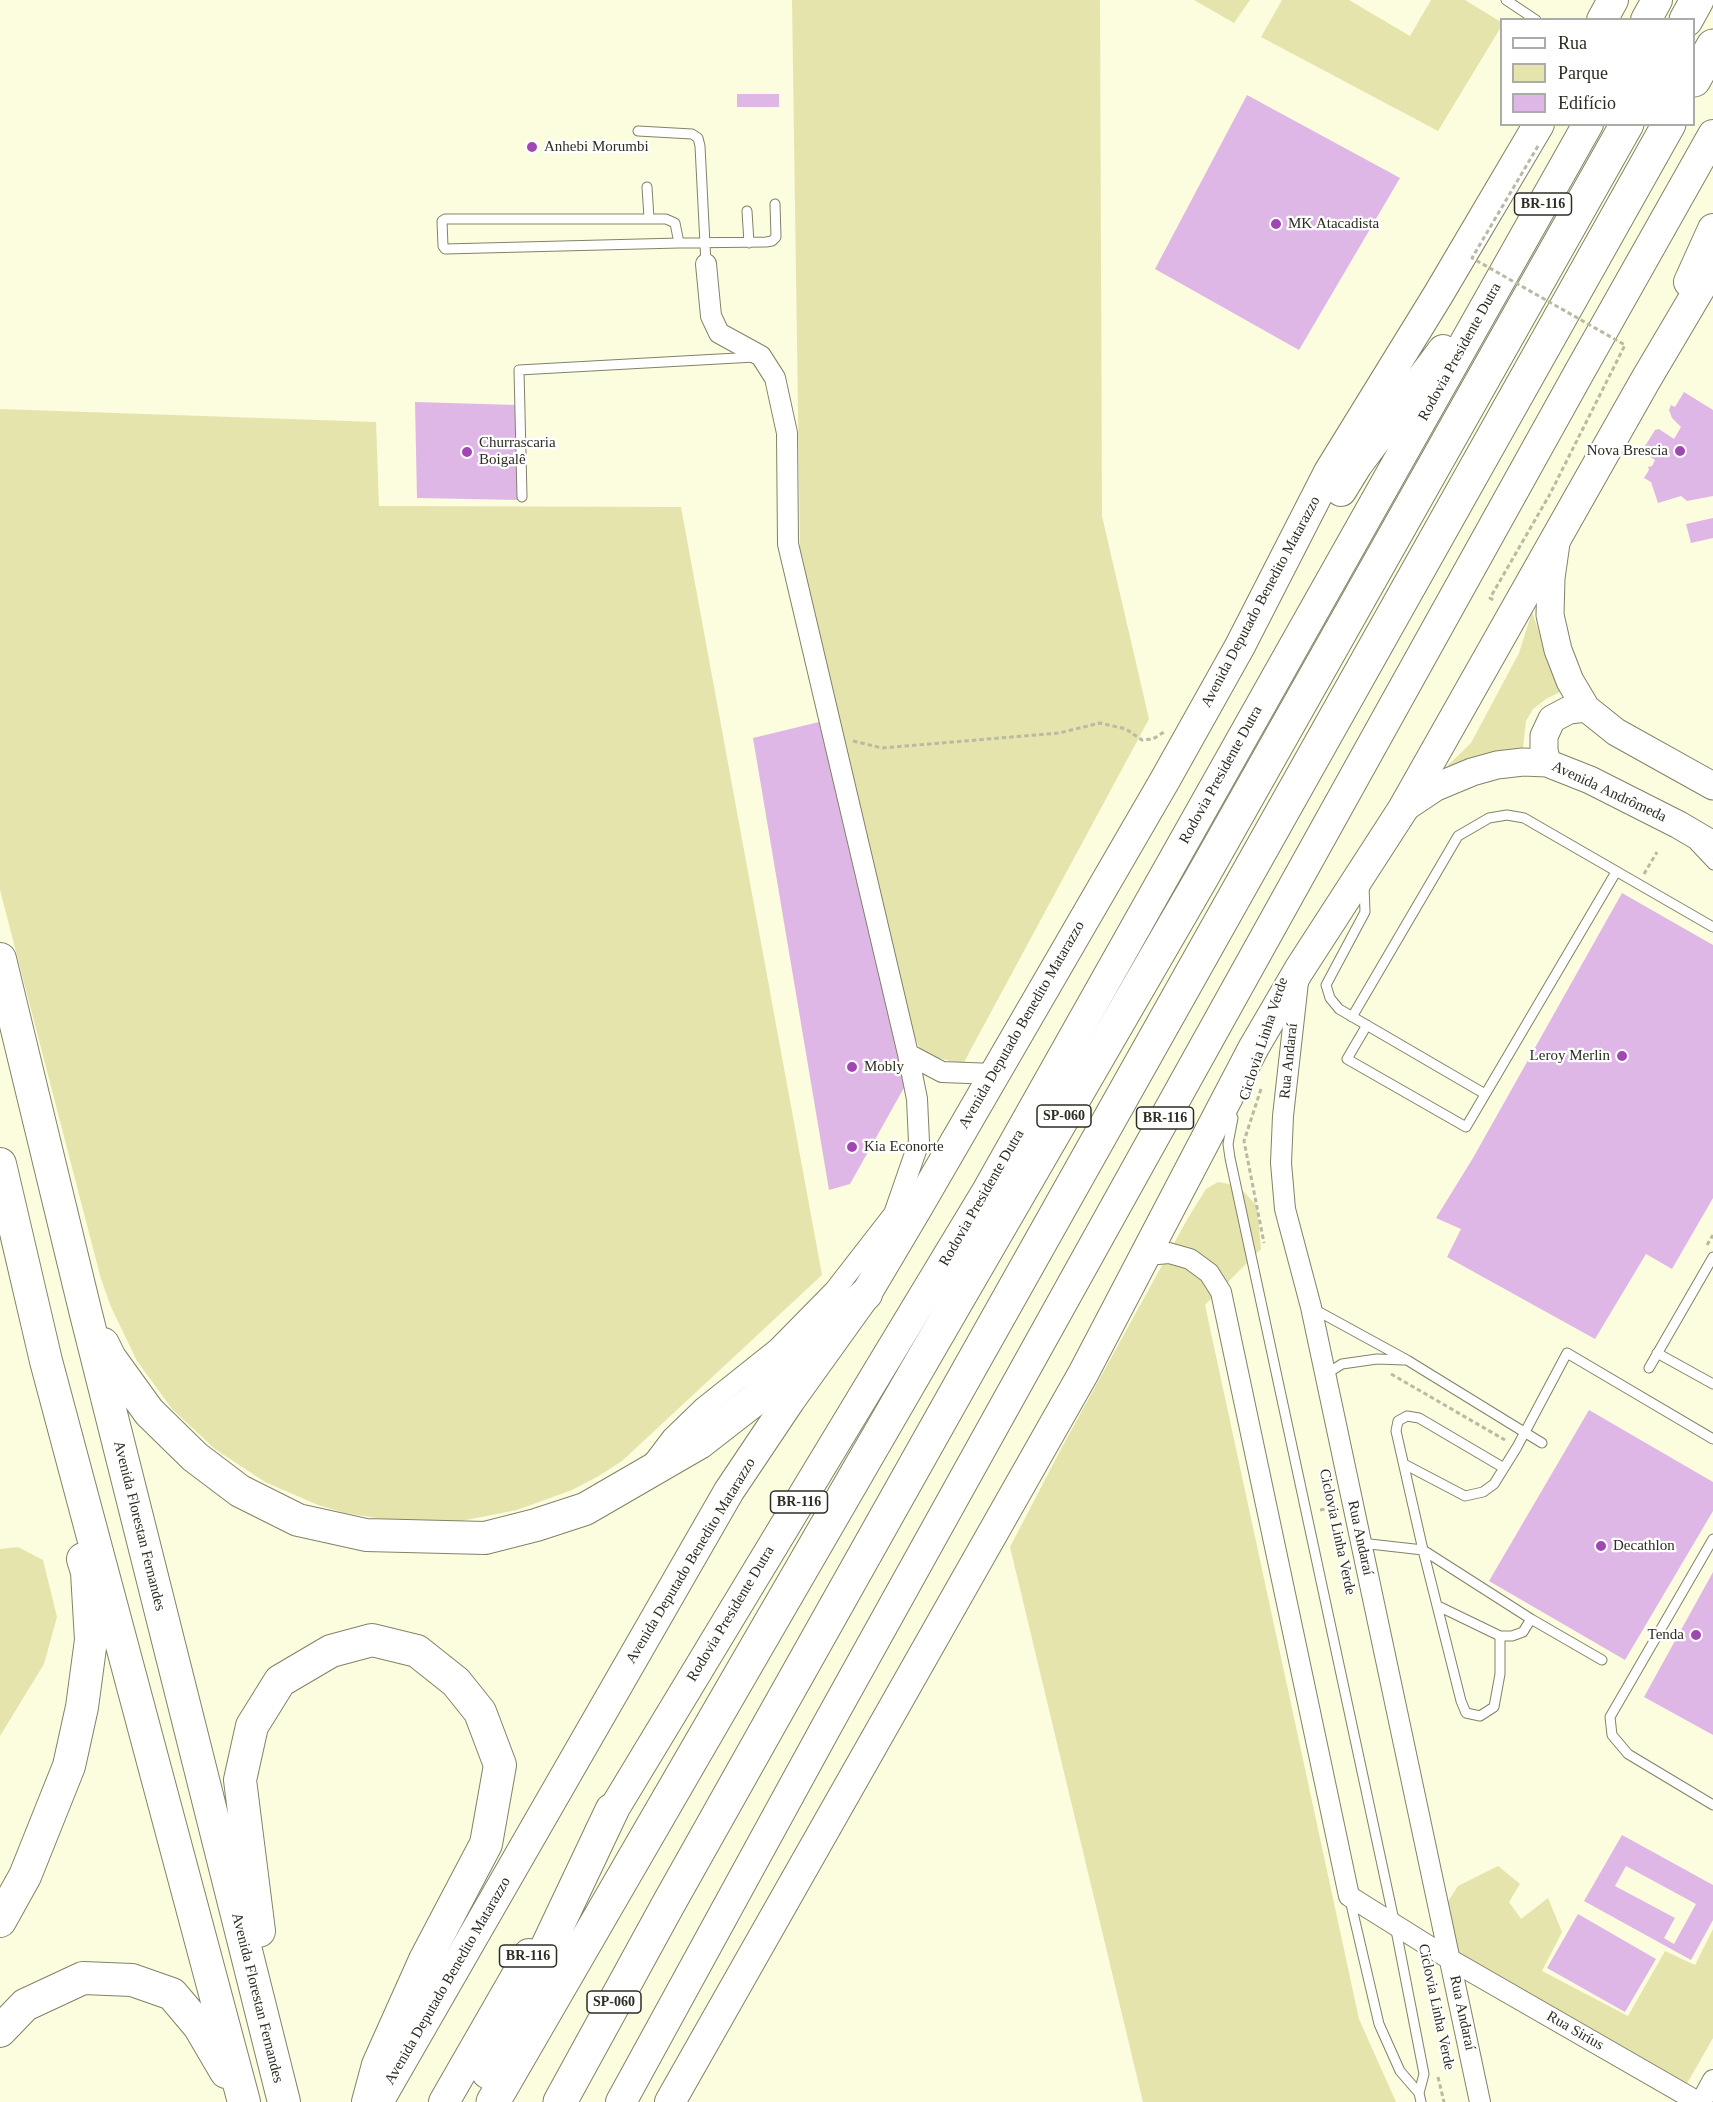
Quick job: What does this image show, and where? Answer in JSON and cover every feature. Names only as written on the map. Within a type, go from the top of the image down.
[{"type":"highway","points":[[1687,18],[1697,0]]},
{"type":"highway","points":[[1695,78],[1713,46]]},
{"type":"highway","name":"Rodovia Presidente Dutra","points":[[493,2102],[1202,879],[1626,126]]},
{"type":"highway","name":"SP-060","points":[[560,2102],[669,1903],[1668,126]]},
{"type":"highway","name":"Avenida Florestan Fernandes","points":[[0,959],[85,1310],[282,2097]]},
{"type":"highway","points":[[0,1164],[46,1360],[243,2102]]},
{"type":"highway","points":[[85,1310],[110,1358],[149,1412],[195,1457],[240,1491],[298,1520],[366,1535],[485,1538],[585,1509],[699,1443],[753,1401],[866,1294]]},
{"type":"highway","points":[[0,1921],[25,1876],[69,1766],[82,1707],[91,1640],[87,1572],[67,1490],[46,1360]]},
{"type":"highway","points":[[282,2097],[240,1779],[252,1726],[280,1681],[331,1651],[372,1640],[417,1651],[456,1682],[480,1712],[500,1765],[486,1844],[425,1960],[378,2065],[368,2102]]},
{"type":"highway","points":[[474,2102],[612,1810]]},
{"type":"highway","points":[[0,2031],[26,2005],[82,1978],[132,1980],[172,1994],[200,2026],[243,2102]]},
{"type":"main road","points":[[1603,18],[1613,0]]},
{"type":"main road","points":[[1647,18],[1657,0]]},
{"type":"main road","name":"Rodovia Presidente Dutra","points":[[444,2102],[612,1810],[986,1193],[1587,126]]},
{"type":"main road","name":"Avenida Deputado Benedito Matarazzo","points":[[378,2102],[729,1491],[790,1400],[866,1294],[1165,780],[1240,646],[1329,472],[1539,135]]},
{"type":"main road","name":"BR-116","points":[[621,2102],[905,1586],[1713,135]]},
{"type":"main road","points":[[1645,381],[1713,229]]},
{"type":"main road","points":[[670,2102],[1083,1374],[1147,1256],[1254,1047],[1299,970],[1403,809],[1645,381],[1713,266]]},
{"type":"main road","points":[[1240,646],[1357,465],[1452,338],[1499,283]]},
{"type":"main road","points":[[1556,538],[1551,578],[1550,615],[1558,650],[1570,681],[1586,708],[1616,732],[1713,786]]},
{"type":"main road","points":[[1547,763],[1544,736],[1552,719],[1569,710],[1586,708]]},
{"type":"main road","name":"Avenida Andrômeda","points":[[1403,809],[1436,787],[1472,772],[1497,765],[1523,762],[1547,763],[1590,780],[1713,844]]},
{"type":"street","points":[[640,1479],[672,1438],[696,1415],[778,1348],[835,1290],[894,1214],[919,1142],[917,1099],[908,1054],[788,544],[787,433],[775,378],[761,356],[719,333],[711,316],[706,264]]},
{"type":"street","name":"Rua Andaraí","points":[[1299,970],[1283,1116],[1281,1163],[1285,1209],[1326,1374],[1480,2102]]},
{"type":"street","points":[[908,1054],[942,1072],[994,1074]]},
{"type":"street","points":[[1147,1256],[1169,1253],[1190,1259],[1209,1273],[1221,1292],[1349,1896]]},
{"type":"street","name":"Rua Siríus","points":[[1349,1896],[1451,1960],[1700,2102]]},
{"type":"street","points":[[1700,2102],[1713,2080]]},
{"type":"lane","points":[[1506,0],[1533,18]]},
{"type":"lane","points":[[638,131],[692,134],[698,138],[706,264]]},
{"type":"lane","points":[[647,187],[649,218]]},
{"type":"lane","points":[[679,243],[675,223],[666,219],[445,219],[442,221],[445,249],[748,243],[772,241],[776,237],[775,204]]},
{"type":"lane","points":[[747,211],[748,243]]},
{"type":"lane","points":[[522,497],[519,370],[761,356]]},
{"type":"lane","points":[[1352,1017],[1458,836],[1489,818],[1507,815],[1524,818],[1713,927]]},
{"type":"lane","points":[[1679,825],[1713,865]]},
{"type":"lane","points":[[1363,869],[1365,912],[1326,985],[1334,1004],[1352,1017],[1485,1094]]},
{"type":"lane","points":[[1366,1025],[1347,1059],[1466,1127],[1616,872]]},
{"type":"lane","points":[[1225,1103],[1233,1118],[1228,1144],[1230,1158],[1395,1925],[1424,2074],[1420,2097]]},
{"type":"lane","points":[[1649,1368],[1713,1257]]},
{"type":"lane","points":[[1311,1307],[1407,1360],[1542,1443]]},
{"type":"lane","points":[[1404,1464],[1465,1496],[1482,1492],[1494,1484],[1525,1434],[1567,1353],[1713,1439]]},
{"type":"lane","points":[[1657,1353],[1713,1384]]},
{"type":"lane","points":[[1326,1374],[1342,1364],[1377,1359],[1407,1360]]},
{"type":"lane","points":[[1500,1636],[1500,1674],[1494,1707],[1480,1716],[1466,1713],[1423,1550],[1396,1431],[1398,1421],[1407,1416],[1419,1418],[1504,1468]]},
{"type":"lane","points":[[1713,1539],[1610,1717],[1612,1735],[1628,1754],[1713,1805]]},
{"type":"lane","points":[[1361,1543],[1423,1550],[1531,1619],[1602,1660]]},
{"type":"lane","points":[[1438,1606],[1500,1636],[1512,1636],[1523,1632],[1531,1619]]},
{"type":"lane","points":[[1349,1896],[1379,2024],[1400,2071],[1420,2097]]},
{"type":"path","points":[[1490,598],[1550,494],[1625,345],[1472,258],[1539,135]]},
{"type":"path","points":[[850,739],[882,748],[1059,733],[1100,723],[1126,729],[1142,740]]},
{"type":"path","name":"Ciclovia Linha Verde","points":[[1263,1084],[1244,1141],[1266,1252]]},
{"type":"path","points":[[1383,1369],[1517,1447]]},
{"type":"path","name":"Ciclovia Linha Verde","points":[[1437,2068],[1444,2102]]},
{"type":"green space","points":[[792,0],[1100,0],[1102,516],[1149,719],[963,1064],[922,1054],[911,1028],[800,548]]},
{"type":"green space","points":[[1194,0],[1250,0],[1234,23]]},
{"type":"green space","points":[[1282,0],[1349,0],[1410,36],[1431,0],[1465,0],[1500,21],[1500,29],[1438,131],[1261,37]]},
{"type":"green space","points":[[0,409],[376,422],[379,506],[681,507],[822,1275],[622,1461],[597,1477],[572,1490],[517,1510],[461,1521],[402,1522],[345,1513],[318,1505],[265,1482],[215,1449],[172,1409],[137,1361],[111,1307],[101,1279],[0,890]]},
{"type":"green space","points":[[1532,612],[1550,663],[1564,690],[1533,709],[1526,721],[1523,748],[1476,757],[1440,773],[1471,743],[1519,653]]},
{"type":"green space","points":[[1218,1182],[1229,1184],[1244,1192],[1257,1206],[1261,1249],[1205,1305],[1359,2019],[1396,2102],[1143,2102],[1010,1547],[1188,1218],[1206,1189]]},
{"type":"green space","points":[[18,1547],[43,1560],[57,1617],[44,1664],[0,1736],[0,1549]]},
{"type":"green space","points":[[1498,1866],[1520,1884],[1509,1902],[1521,1919],[1548,1898],[1562,1932],[1542,1971],[1628,2016],[1665,1951],[1695,1965],[1713,1929],[1713,2038],[1685,2087],[1457,1955],[1445,1906],[1458,1886]]},
{"type":"building","points":[[737,94],[779,94],[779,107],[737,107]]},
{"type":"building","name":"MK Atacadista","points":[[1247,95],[1400,178],[1299,350],[1155,269]]},
{"type":"building","name":"Nova Brescia","points":[[1684,392],[1713,410],[1713,496],[1687,501],[1681,496],[1658,503],[1651,482],[1644,478],[1649,470],[1648,467],[1652,466],[1655,460],[1648,455],[1645,446],[1655,430],[1659,429],[1674,439],[1681,427],[1672,418],[1669,410],[1671,405],[1675,407]]},
{"type":"building","name":"Churrascaria Boigalê","points":[[415,402],[517,405],[519,500],[417,498]]},
{"type":"building","points":[[1713,518],[1713,538],[1691,543],[1686,524]]},
{"type":"building","points":[[819,722],[905,1086],[850,1184],[829,1190],[753,738]]},
{"type":"building","name":"Leroy Merlin","points":[[1622,893],[1713,945],[1713,1198],[1672,1269],[1646,1254],[1595,1339],[1447,1257],[1461,1229],[1436,1218],[1473,1158]]},
{"type":"building","name":"Decathlon","points":[[1589,1410],[1713,1482],[1713,1511],[1625,1660],[1489,1581]]},
{"type":"building","name":"Tenda","points":[[1713,1572],[1713,1735],[1644,1697]]},
{"type":"building","points":[[1622,1835],[1713,1885],[1713,1920],[1691,1960],[1584,1901]],"holes":[[[1626,1866],[1696,1904],[1674,1944],[1664,1938],[1675,1918],[1615,1886]]]},
{"type":"building","points":[[1578,1914],[1656,1959],[1625,2012],[1547,1968]]},
{"type":"place","name":"Anhebi Morumbi","points":[[532,147]]},
{"type":"place","name":"MK Atacadista","points":[[1276,224]]},
{"type":"place","name":"Nova Brescia","points":[[1680,451]]},
{"type":"place","name":"Churrascaria Boigalê","points":[[467,452]]},
{"type":"place","name":"Leroy Merlin","points":[[1622,1056]]},
{"type":"place","name":"Mobly","points":[[852,1067]]},
{"type":"place","name":"Kia Econorte","points":[[852,1147]]},
{"type":"place","name":"Decathlon","points":[[1601,1546]]},
{"type":"place","name":"Tenda","points":[[1696,1635]]}]
